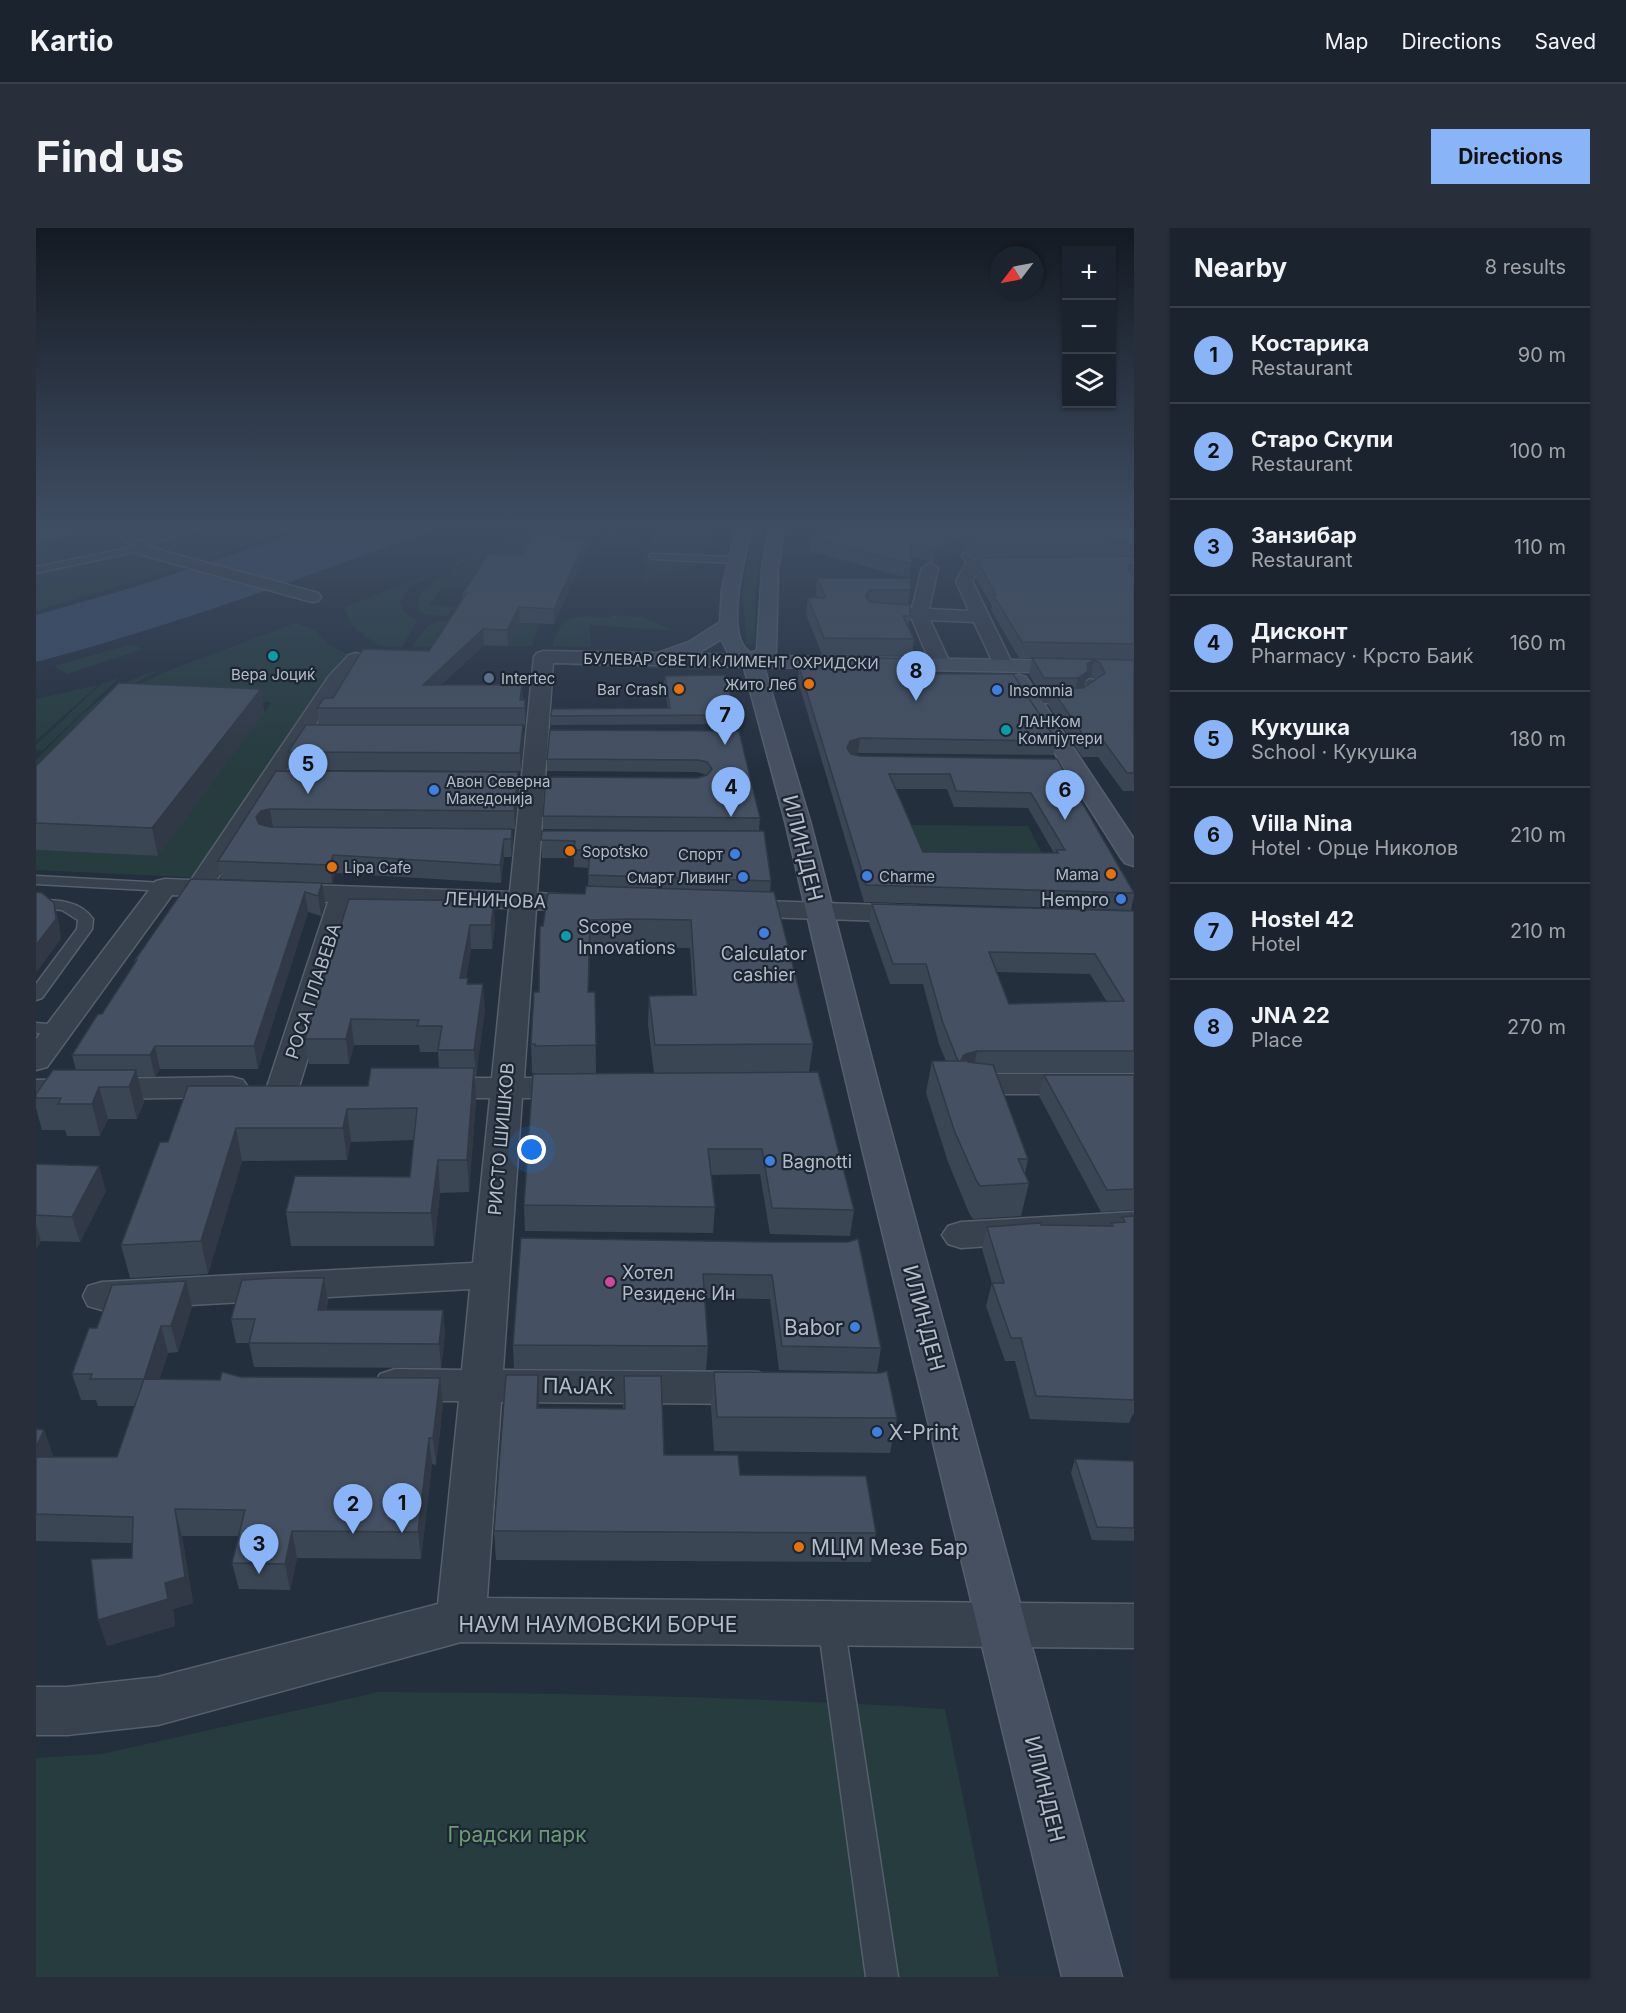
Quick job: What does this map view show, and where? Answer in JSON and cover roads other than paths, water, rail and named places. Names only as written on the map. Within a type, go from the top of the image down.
[{"type":"street","name":"ИЛИНДЕН","points":[[730,607],[728,626],[736,651],[754,669],[819,911],[1092,1977]]},
{"type":"street","points":[[776,607],[781,638]]},
{"type":"street","points":[[921,607],[919,615],[941,664]]},
{"type":"street","points":[[978,607],[980,617],[1018,682],[1134,858]]},
{"type":"street","points":[[874,612],[980,617]]},
{"type":"street","points":[[659,659],[697,646],[728,626]]},
{"type":"street","points":[[781,638],[818,655],[862,663]]},
{"type":"street","points":[[754,669],[766,652],[781,638]]},
{"type":"street","points":[[199,888],[336,680],[356,659]]},
{"type":"street","name":"БУЛЕВАР СВЕТИ КЛИМЕНТ ОХРИДСКИ","points":[[543,665],[659,659],[754,669],[862,663],[941,664],[1018,682],[1134,668]]},
{"type":"street","name":"БУЛЕВАР СВЕТИ КЛИМЕНТ ОХРИДСКИ","points":[[543,665],[754,669],[1018,682],[1134,683]]},
{"type":"street","name":"РИСТО ШИШКОВ","points":[[461,1620],[481,1386],[503,1256],[505,1088],[543,665]]},
{"type":"street","points":[[300,733],[324,733]]},
{"type":"street","points":[[512,735],[560,735]]},
{"type":"street","points":[[1046,764],[1072,765]]},
{"type":"street","points":[[269,779],[293,779]]},
{"type":"street","points":[[508,779],[556,779]]},
{"type":"street","points":[[36,1060],[47,1029],[165,887]]},
{"type":"street","name":"ЛЕНИНОВА","points":[[165,887],[617,904]]},
{"type":"street","name":"РОСА ПЛАВЕВА","points":[[283,1087],[344,894]]},
{"type":"street","points":[[712,907],[945,915]]},
{"type":"street","points":[[973,1084],[1134,1084]]},
{"type":"street","points":[[36,1090],[318,1087]]},
{"type":"street","points":[[400,1088],[611,1087]]},
{"type":"street","points":[[961,1235],[1134,1224]]},
{"type":"street","points":[[102,1296],[503,1256]]},
{"type":"street","name":"ПАЈАК","points":[[364,1385],[790,1388]]},
{"type":"street","name":"НАУМ НАУМОВСКИ БОРЧЕ","points":[[36,1711],[68,1711],[158,1701],[461,1620],[1003,1624],[1132,1632]]},
{"type":"lane","name":"ЛЕНИНОВА","points":[[36,880],[165,887]]},
{"type":"lane","points":[[62,905],[82,882]]},
{"type":"lane","points":[[36,904],[62,905],[79,910],[86,919],[84,929],[36,995]]},
{"type":"lane","points":[[831,1624],[882,1977]]},
{"type":"water","points":[[65,607],[218,607],[36,662],[36,615]]},
{"type":"place","name":"Вера Јоциќ","points":[[273,656]]},
{"type":"place","name":"Intertec","points":[[489,678]]},
{"type":"place","name":"Жито Леб","points":[[809,684]]},
{"type":"place","name":"Bar Crash","points":[[679,689]]},
{"type":"place","name":"Insomnia","points":[[997,690]]},
{"type":"place","name":"JNA 22","points":[[916,701]]},
{"type":"place","name":"ЛАНКом Компјутери","points":[[1006,730]]},
{"type":"place","name":"Hostel 42","points":[[725,745]]},
{"type":"place","name":"Авон Северна Македонија","points":[[434,790]]},
{"type":"place","name":"Кукушка","points":[[308,794]]},
{"type":"place","name":"Дисконт","points":[[731,817]]},
{"type":"place","name":"Villa Nina","points":[[1065,820]]},
{"type":"place","name":"Sopotsko","points":[[570,851]]},
{"type":"place","name":"Спорт","points":[[735,854]]},
{"type":"place","name":"Lipa Cafe","points":[[332,867]]},
{"type":"place","name":"Mama","points":[[1111,874]]},
{"type":"place","name":"Charme","points":[[867,876]]},
{"type":"place","name":"Смарт Ливинг","points":[[743,877]]},
{"type":"place","name":"Hempro","points":[[1121,899]]},
{"type":"place","name":"Calculator cashier","points":[[764,933]]},
{"type":"place","name":"Scope Innovations","points":[[566,936]]},
{"type":"place","name":"Bagnotti","points":[[770,1161]]},
{"type":"place","name":"Хотел Резиденс Ин","points":[[610,1282]]},
{"type":"place","name":"Babor","points":[[855,1327]]},
{"type":"place","name":"X-Print","points":[[877,1432]]},
{"type":"place","name":"Костарика","points":[[402,1533]]},
{"type":"place","name":"Старо Скупи","points":[[353,1534]]},
{"type":"place","name":"МЦМ Мезе Бар","points":[[799,1547]]},
{"type":"place","name":"Занзибар","points":[[259,1574]]},
{"type":"park label","name":"Градски парк","points":[[517,1834]]}]
